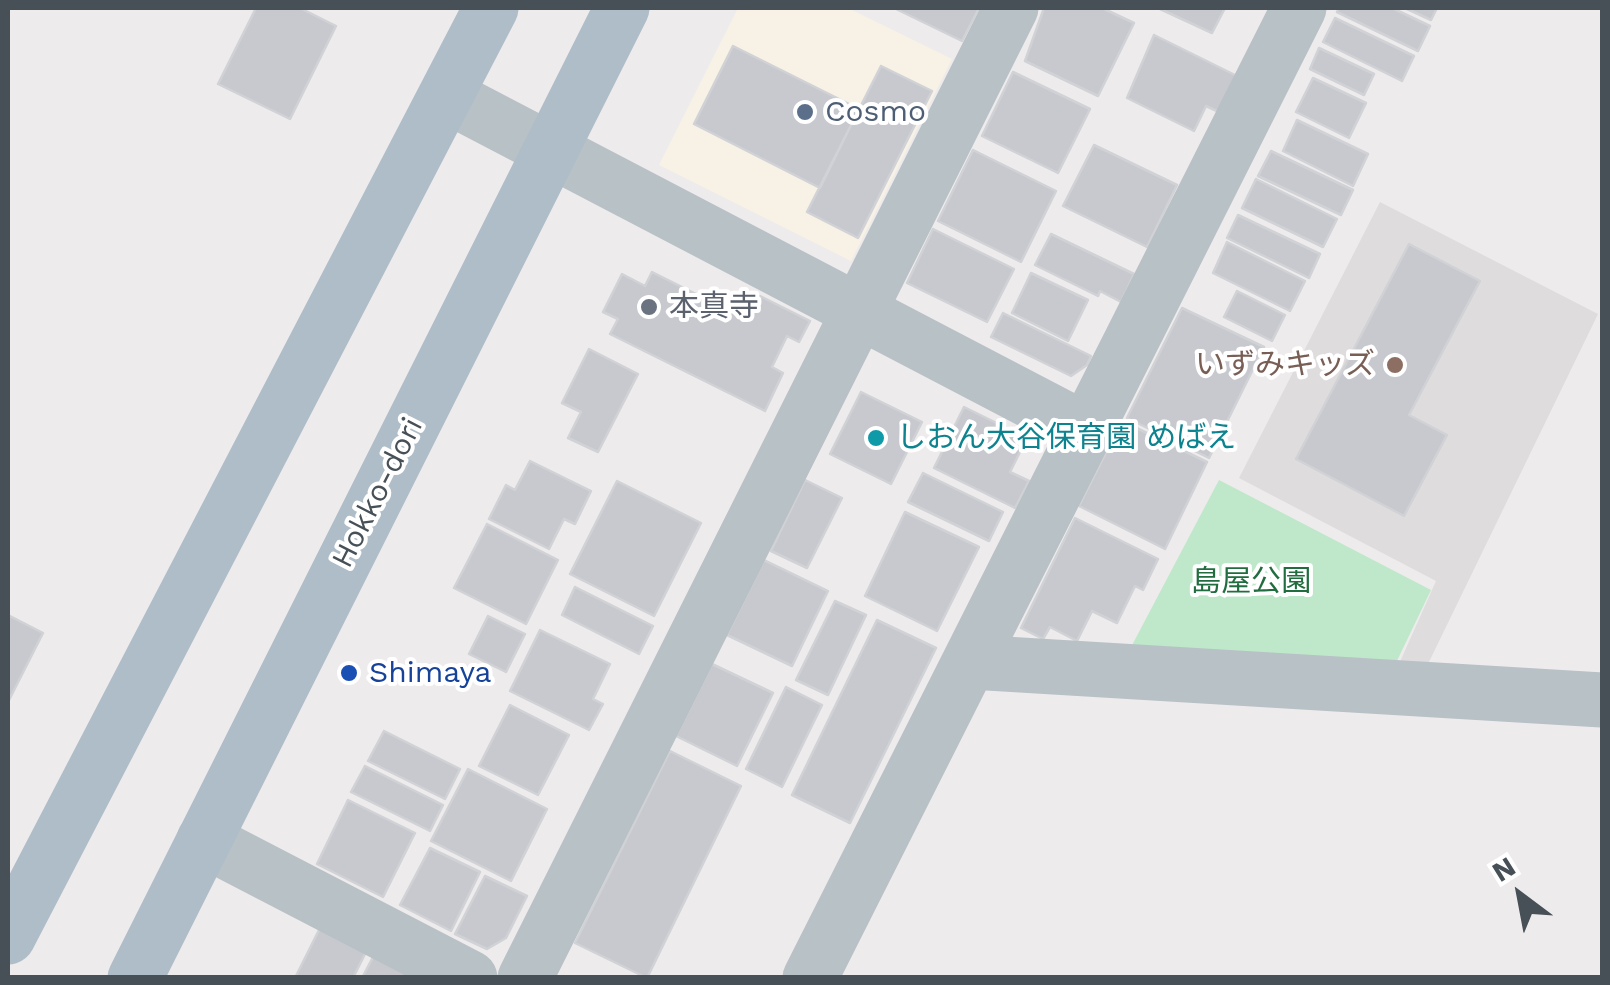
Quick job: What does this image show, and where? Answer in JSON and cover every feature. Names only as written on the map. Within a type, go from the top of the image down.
[{"type":"main road","points":[[8,937],[491,8]]},
{"type":"main road","name":"Hokko-dori","points":[[135,978],[622,8]]},
{"type":"street","points":[[525,978],[1011,8]]},
{"type":"street","points":[[810,978],[1298,8]]},
{"type":"street","points":[[447,96],[1088,431]]},
{"type":"street","points":[[971,662],[1602,700]]},
{"type":"street","points":[[204,840],[470,978]]},
{"type":"shaded area","name":"Cosmo","points":[[738,8],[848,8],[952,59],[851,261],[659,165]]},
{"type":"shaded area","points":[[1380,202],[1598,314],[1427,666],[1399,664],[1436,581],[1239,478]]},
{"type":"green space","name":"島屋公園","points":[[1219,480],[1431,590],[1394,667],[1130,649]]},
{"type":"building","points":[[256,8],[300,8],[336,26],[290,119],[218,84]]},
{"type":"building","points":[[894,8],[979,8],[962,41]]},
{"type":"building","points":[[1044,8],[1102,8],[1134,23],[1098,96],[1025,61]]},
{"type":"building","points":[[1158,8],[1225,8],[1212,33]]},
{"type":"building","points":[[1339,8],[1392,8],[1430,26],[1418,51],[1337,12]]},
{"type":"building","points":[[1405,8],[1437,8],[1431,20]]},
{"type":"building","points":[[1335,18],[1414,56],[1402,81],[1323,42]]},
{"type":"building","points":[[1154,35],[1237,76],[1219,112],[1206,106],[1194,131],[1127,98]]},
{"type":"building","points":[[733,46],[859,109],[820,188],[694,124]]},
{"type":"building","points":[[1319,48],[1374,74],[1364,95],[1310,69]]},
{"type":"building","points":[[881,66],[932,91],[858,238],[807,212]]},
{"type":"building","points":[[1013,72],[1090,109],[1058,173],[982,136]]},
{"type":"building","points":[[1313,78],[1366,103],[1349,138],[1296,112]]},
{"type":"building","points":[[1297,120],[1368,154],[1353,186],[1283,151]]},
{"type":"building","points":[[1094,145],[1177,185],[1147,247],[1063,206]]},
{"type":"building","points":[[973,150],[1056,191],[1021,262],[938,221]]},
{"type":"building","points":[[1271,151],[1353,190],[1341,215],[1258,176]]},
{"type":"building","points":[[1256,179],[1337,219],[1323,247],[1242,208]]},
{"type":"building","points":[[1238,215],[1320,254],[1309,278],[1227,238]]},
{"type":"building","points":[[933,229],[1014,269],[987,322],[907,283]]},
{"type":"building","points":[[1051,234],[1134,274],[1121,302],[1100,291],[1098,296],[1035,265]]},
{"type":"building","points":[[1227,242],[1305,281],[1290,311],[1213,273]]},
{"type":"building","points":[[1409,244],[1480,281],[1409,415],[1447,435],[1404,516],[1296,459]]},
{"type":"building","points":[[652,272],[748,320],[760,296],[810,321],[799,342],[787,336],[772,367],[783,373],[765,411],[610,334],[618,319],[603,312],[622,274],[645,286]]},
{"type":"building","points":[[1031,273],[1088,300],[1068,341],[1012,313]]},
{"type":"building","points":[[1237,291],[1285,315],[1272,341],[1224,317]]},
{"type":"building","points":[[1182,308],[1264,347],[1209,458],[1127,418]]},
{"type":"building","points":[[1003,313],[1091,356],[1087,365],[1071,376],[991,337]]},
{"type":"building","points":[[589,349],[638,374],[598,452],[568,438],[581,412],[562,403]]},
{"type":"building","name":"しおん大谷保育園 めばえ","points":[[861,392],[922,422],[891,484],[830,454]]},
{"type":"building","points":[[964,407],[1027,438],[1010,472],[1029,481],[1015,508],[934,468]]},
{"type":"building","points":[[1122,421],[1207,462],[1165,549],[1079,506]]},
{"type":"building","points":[[530,461],[591,491],[575,524],[564,519],[549,549],[489,519],[506,485],[515,490]]},
{"type":"building","points":[[923,473],[1003,512],[989,541],[908,502]]},
{"type":"building","points":[[805,480],[842,498],[807,568],[771,551]]},
{"type":"building","points":[[617,481],[701,523],[654,616],[570,574]]},
{"type":"building","points":[[905,512],[979,547],[937,631],[865,596]]},
{"type":"building","points":[[1075,518],[1158,559],[1143,590],[1135,586],[1117,623],[1092,611],[1077,641],[1050,627],[1043,639],[1021,628]]},
{"type":"building","points":[[487,524],[558,560],[526,624],[454,588]]},
{"type":"building","points":[[764,560],[828,591],[792,666],[727,635]]},
{"type":"building","points":[[575,587],[653,626],[639,654],[562,615]]},
{"type":"building","points":[[835,601],[866,615],[828,695],[796,680]]},
{"type":"building","points":[[8,615],[43,633],[8,702]]},
{"type":"building","points":[[488,616],[525,634],[506,672],[469,654]]},
{"type":"building","points":[[877,620],[936,648],[850,823],[792,795]]},
{"type":"building","points":[[540,630],[610,664],[593,699],[603,704],[589,730],[510,691]]},
{"type":"building","points":[[712,664],[773,693],[737,766],[676,736]]},
{"type":"building","points":[[786,687],[822,705],[782,787],[746,769]]},
{"type":"building","points":[[510,705],[569,735],[538,795],[479,766]]},
{"type":"building","points":[[384,731],[460,769],[445,799],[368,761]]},
{"type":"building","points":[[670,751],[741,786],[647,978],[575,943]]},
{"type":"building","points":[[365,766],[443,805],[430,831],[351,792]]},
{"type":"building","points":[[468,769],[547,809],[511,881],[431,841]]},
{"type":"building","points":[[348,800],[415,833],[383,897],[317,864]]},
{"type":"building","points":[[430,848],[480,872],[451,931],[400,905]]},
{"type":"building","points":[[485,876],[527,896],[506,938],[487,949],[455,934]]},
{"type":"building","points":[[320,928],[366,952],[353,978],[295,978]]},
{"type":"building","points":[[373,957],[415,978],[362,978]]},
{"type":"place","name":"Cosmo","points":[[805,112]]},
{"type":"place","name":"本真寺","points":[[649,307]]},
{"type":"place","name":"いずみキッズ","points":[[1395,365]]},
{"type":"place","name":"しおん大谷保育園 めばえ","points":[[876,438]]},
{"type":"place","name":"Shimaya","points":[[349,673]]}]
